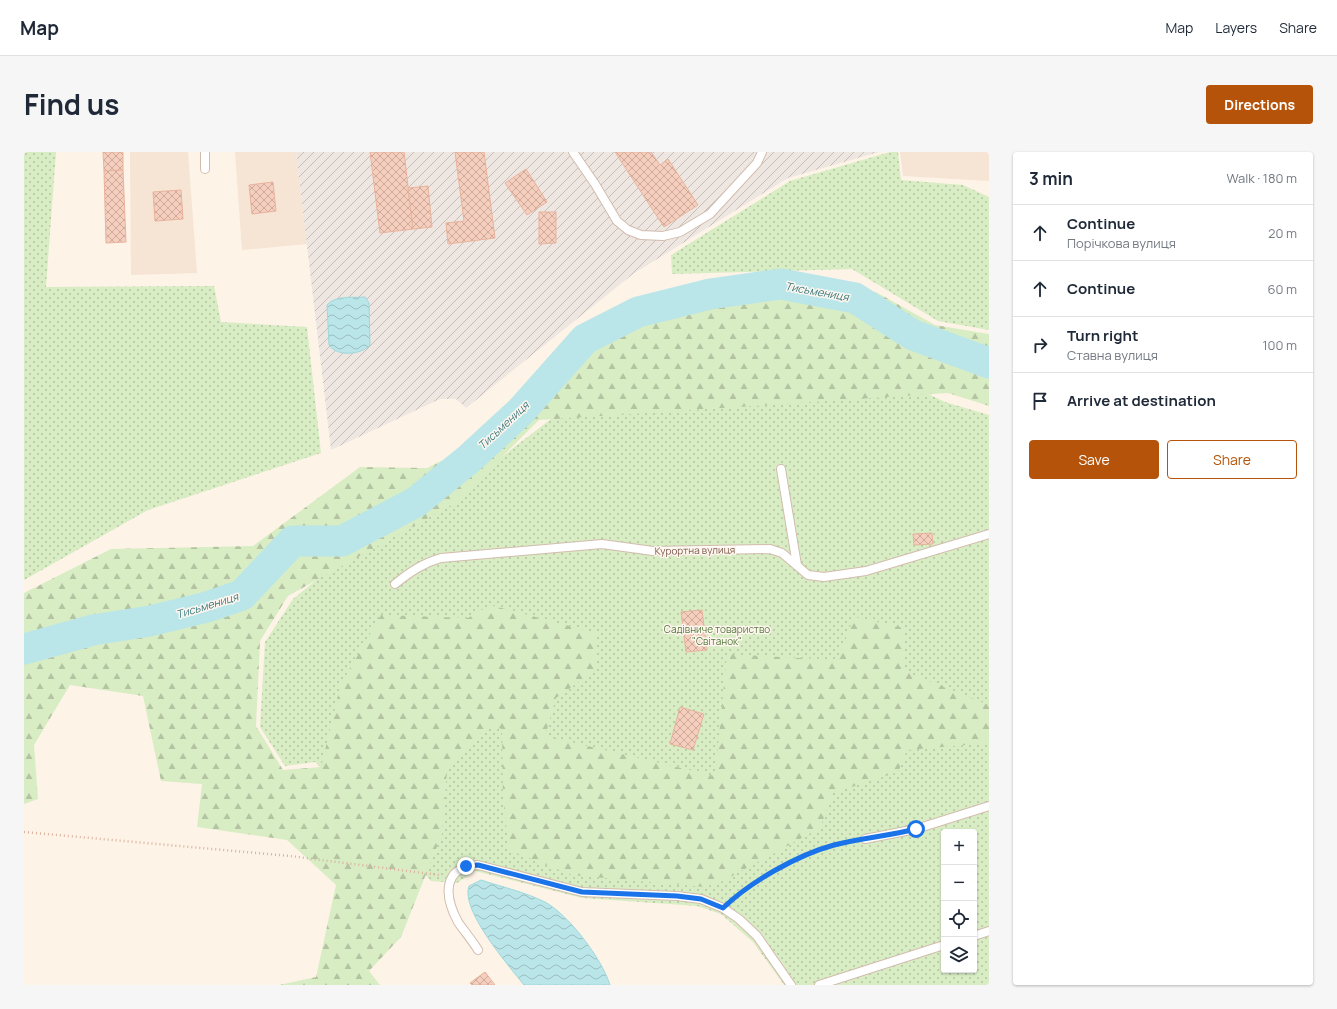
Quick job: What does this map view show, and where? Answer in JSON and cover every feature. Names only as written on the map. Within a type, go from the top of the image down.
[{"type":"lane","points":[[205,152],[205,169]]},
{"type":"lane","points":[[573,152],[595,184],[616,221],[628,230],[642,236],[663,236],[680,232],[710,214],[757,163],[762,152]]},
{"type":"lane","points":[[781,469],[797,565]]},
{"type":"lane","name":"Курортна вулиця","points":[[395,584],[413,570],[427,562],[441,558],[602,544],[653,551],[770,549],[782,553],[808,575],[824,577],[866,571],[989,534]]},
{"type":"lane","points":[[865,839],[916,829],[989,806]]},
{"type":"lane","points":[[478,950],[458,921],[449,890],[451,877],[457,870],[466,866],[478,865],[582,892],[677,896],[701,899],[723,908],[739,919],[757,936],[791,985]]},
{"type":"lane","points":[[977,935],[989,931]]},
{"type":"lane","points":[[819,985],[941,946]]},
{"type":"path","points":[[24,832],[290,856],[451,877]]},
{"type":"path","points":[[723,908],[748,887],[783,867],[820,850],[865,839]]},
{"type":"shaded area","points":[[130,152],[188,152],[197,273],[131,275]]},
{"type":"shaded area","points":[[235,152],[296,152],[307,244],[242,250]]},
{"type":"shaded area","points":[[296,152],[879,152],[788,178],[633,274],[466,408],[456,399],[440,399],[331,450]]},
{"type":"shaded area","points":[[900,152],[989,152],[989,181],[903,176]]},
{"type":"green space","points":[[24,152],[56,152],[46,287],[214,286],[221,322],[307,327],[321,453],[148,510],[24,580]]},
{"type":"green space","points":[[890,152],[898,152],[901,180],[963,185],[989,197],[989,330],[938,321],[852,269],[672,274],[671,255],[790,181]]},
{"type":"green space","points":[[876,292],[935,325],[989,334],[989,406],[948,393],[539,420],[455,503],[288,596],[260,641],[256,726],[283,770],[321,767],[341,684],[381,615],[468,618],[490,605],[596,633],[596,670],[556,698],[545,736],[715,776],[727,654],[837,660],[854,617],[904,628],[904,671],[989,705],[989,743],[907,750],[898,772],[833,793],[820,828],[723,881],[705,887],[572,875],[509,850],[503,798],[502,729],[491,726],[447,770],[442,834],[401,937],[369,971],[380,985],[279,985],[316,977],[336,885],[287,840],[197,827],[202,784],[161,781],[143,696],[70,685],[34,745],[38,799],[24,804],[24,593],[111,549],[253,546],[360,467],[427,468],[525,419],[591,347],[641,318],[712,301],[780,294]]},
{"type":"green space","name":"Садівниче товариство \"Світанок\"","points":[[847,355],[945,402],[989,415],[989,985],[784,985],[753,942],[721,914],[697,906],[582,898],[475,871],[457,883],[431,881],[315,762],[285,766],[260,727],[265,642],[293,599],[320,577],[426,515],[599,382]]},
{"type":"water","points":[[365,297],[369,303],[370,345],[355,353],[343,353],[333,349],[329,345],[327,305],[340,298]]},
{"type":"water","points":[[481,880],[530,895],[554,908],[584,939],[600,963],[610,985],[524,985],[498,952],[478,923],[472,909],[468,896],[469,886]]},
{"type":"building","points":[[103,152],[123,152],[123,170],[104,171]]},
{"type":"building","points":[[370,152],[404,152],[413,229],[380,233]]},
{"type":"building","points":[[455,152],[484,152],[495,238],[448,244],[446,223],[464,221]]},
{"type":"building","points":[[615,152],[651,152],[660,165],[668,159],[698,205],[664,227]]},
{"type":"building","points":[[526,169],[547,202],[527,215],[505,183]]},
{"type":"building","points":[[123,170],[126,242],[106,243],[104,171]]},
{"type":"building","points":[[273,182],[276,211],[252,214],[249,185]]},
{"type":"building","points":[[428,186],[432,227],[413,229],[408,188]]},
{"type":"building","points":[[181,190],[183,219],[155,221],[153,192]]},
{"type":"building","points":[[539,212],[556,212],[556,243],[539,244]]},
{"type":"building","points":[[932,533],[933,544],[914,545],[913,534]]},
{"type":"building","points":[[702,610],[707,650],[686,652],[681,612]]},
{"type":"building","points":[[680,707],[704,714],[693,750],[670,744]]},
{"type":"building","points":[[485,972],[495,985],[472,985],[470,983]]},
{"type":"waterway","name":"Тисьмениця","points":[[24,649],[93,630],[150,621],[207,607],[242,595],[293,541],[342,541],[416,502],[470,458],[520,412],[585,339],[638,312],[710,294],[781,284],[855,298],[913,335],[989,363]]},
{"type":"route","points":[[466,866],[478,865],[506,871],[582,892],[677,896],[701,899],[723,908],[734,897],[748,887],[783,867],[820,850],[834,845],[897,834],[916,829]]}]
